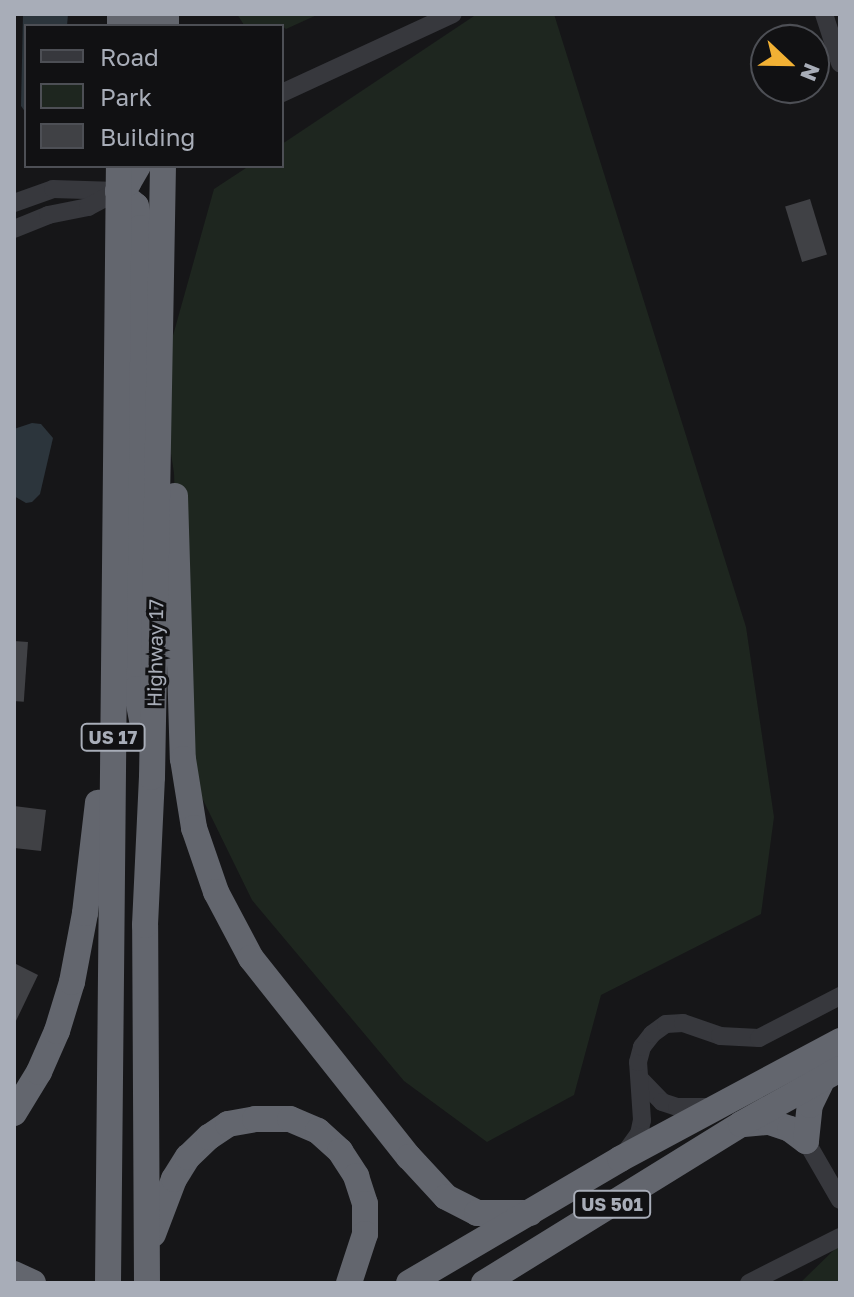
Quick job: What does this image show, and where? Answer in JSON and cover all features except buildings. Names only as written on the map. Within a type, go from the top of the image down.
[{"type":"highway","points":[[118,178],[128,183],[137,168]]},
{"type":"highway","name":"Highway 17","points":[[147,1283],[145,925],[152,777],[163,168]]},
{"type":"highway","points":[[163,195],[177,168]]},
{"type":"highway","points":[[118,178],[136,206],[140,228],[136,689],[152,777]]},
{"type":"highway","name":"Highway 17","points":[[108,1283],[118,178]]},
{"type":"highway","points":[[160,382],[174,473],[183,759],[194,828],[216,892],[251,958],[409,1157],[446,1197],[477,1213],[530,1213]]},
{"type":"highway","points":[[14,1113],[57,1031],[72,982],[85,913],[114,664]]},
{"type":"highway","name":"US 501","points":[[409,1283],[620,1159],[840,1041]]},
{"type":"highway","points":[[806,1141],[810,1105],[832,1074]]},
{"type":"highway","name":"US 501","points":[[484,1283],[741,1124],[832,1074]]},
{"type":"highway","points":[[147,1248],[174,1179],[188,1157],[209,1137],[228,1124],[255,1119],[290,1119],[318,1131],[340,1151],[356,1176],[365,1204],[365,1234],[349,1283]]},
{"type":"highway","points":[[741,1124],[769,1122],[790,1129],[806,1141]]},
{"type":"highway","points":[[14,1274],[33,1283]]},
{"type":"street","points":[[284,92],[453,14]]},
{"type":"street","points":[[824,14],[840,63]]},
{"type":"street","points":[[14,203],[53,189],[118,178]]},
{"type":"street","points":[[14,229],[48,215],[88,207],[118,178]]},
{"type":"street","points":[[620,1159],[639,1134],[644,1106],[639,1077],[642,1047],[666,1024],[683,1023],[720,1036],[759,1038],[840,996]]},
{"type":"street","points":[[639,1077],[662,1102],[677,1107],[717,1106]]},
{"type":"street","points":[[806,1141],[840,1200]]},
{"type":"street","points":[[749,1283],[840,1237]]},
{"type":"green space","points":[[237,14],[319,14],[286,29],[284,24],[243,24]]},
{"type":"green space","points":[[477,14],[554,14],[746,627],[774,817],[761,914],[601,995],[574,1095],[487,1142],[404,1081],[252,900],[183,759],[174,473],[160,382],[214,189],[246,168],[284,168],[284,143]]},
{"type":"green space","points":[[840,1244],[840,1283],[800,1283]]},
{"type":"shaded area","points":[[23,14],[68,14],[67,24],[24,24],[24,110],[21,106]]},
{"type":"shaded area","points":[[32,423],[41,424],[53,438],[40,494],[32,502],[26,503],[14,496],[14,429]]}]
